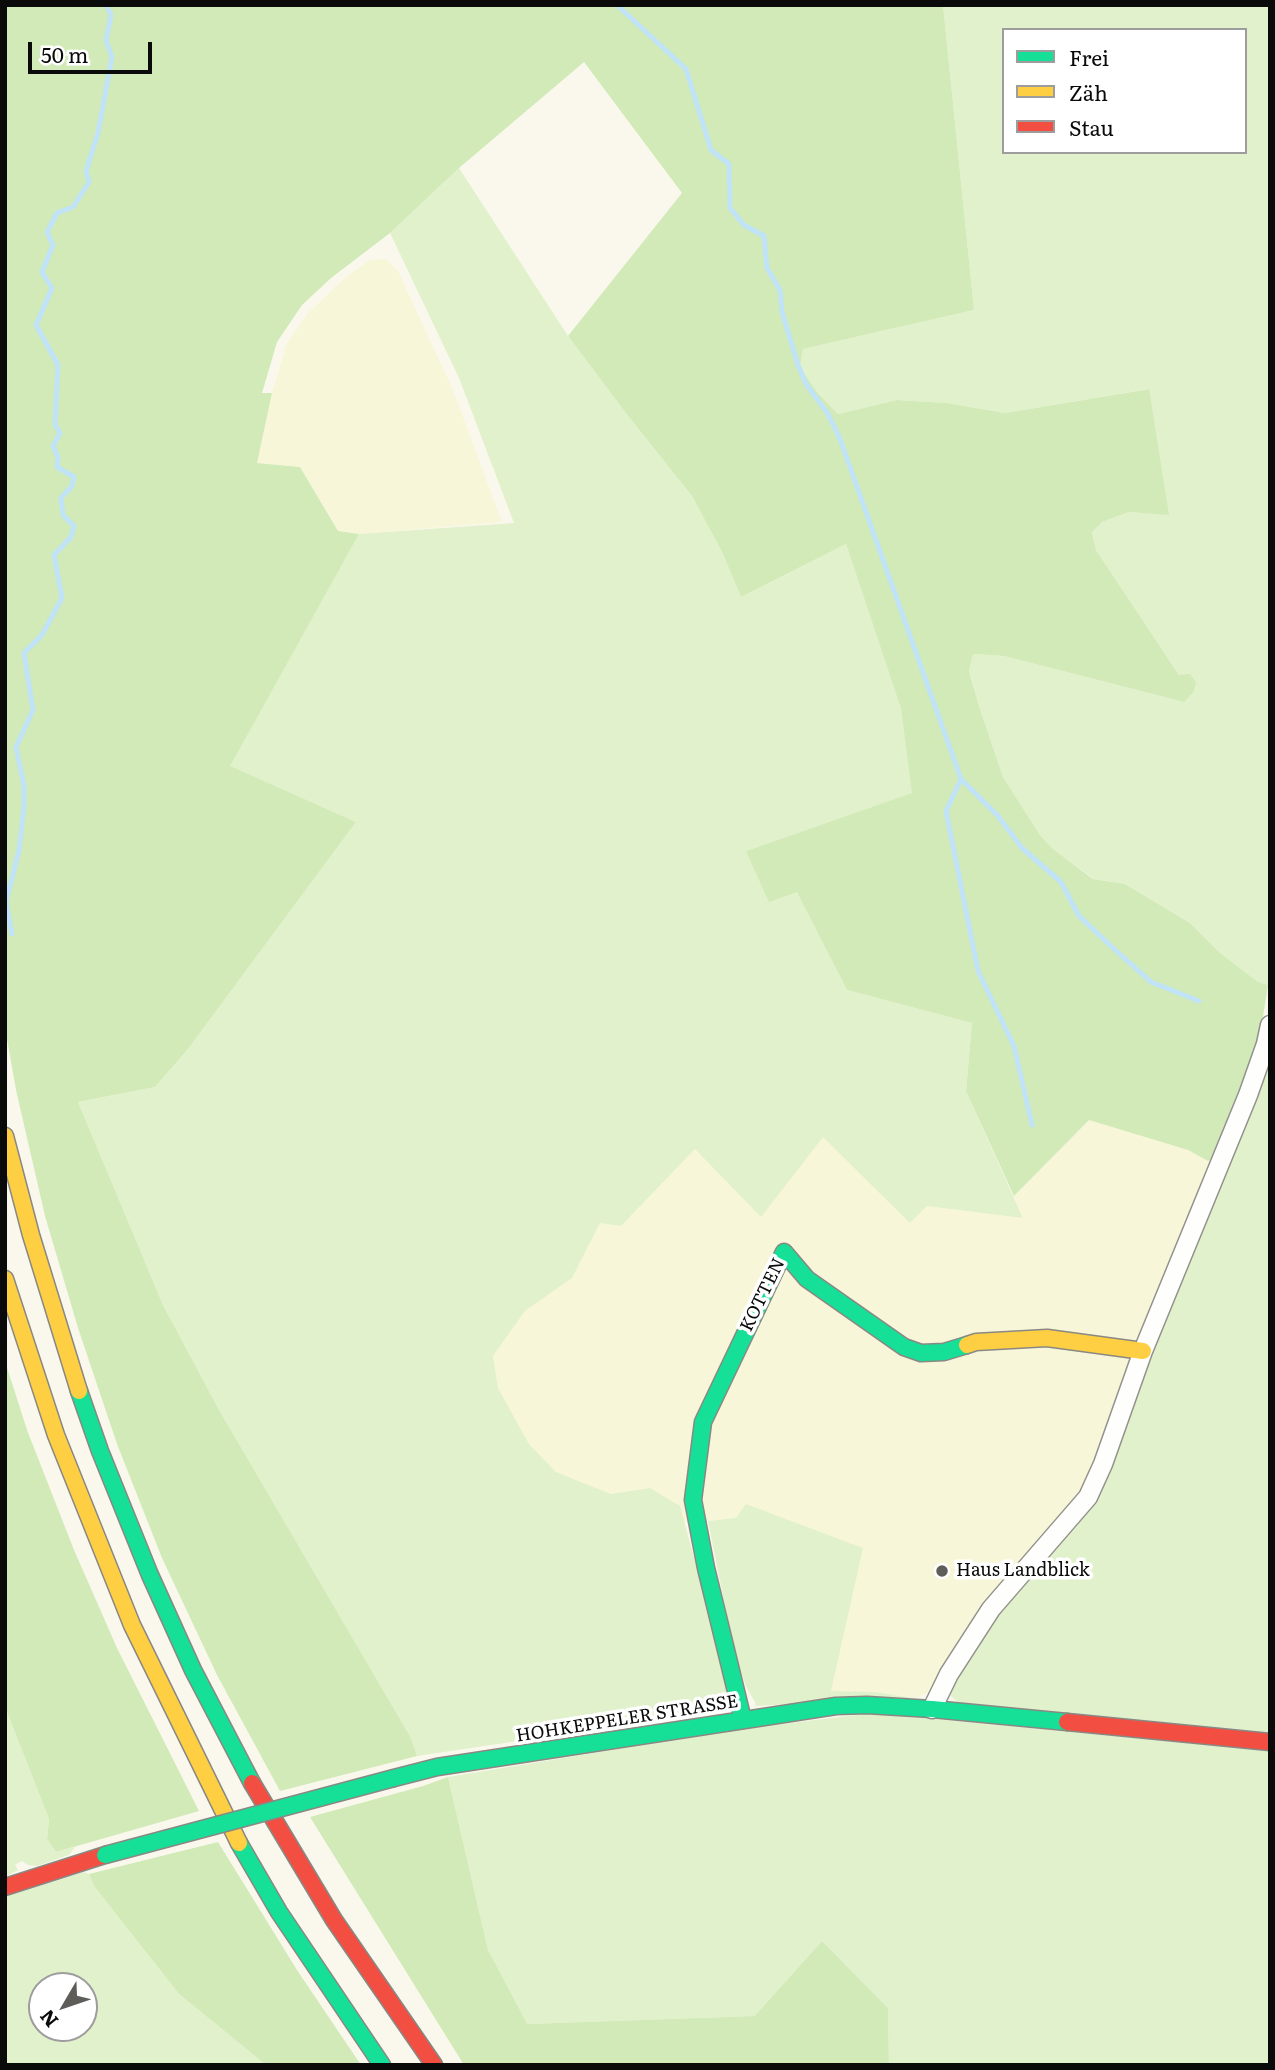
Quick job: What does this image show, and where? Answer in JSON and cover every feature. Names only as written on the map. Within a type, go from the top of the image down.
[{"type":"main road","points":[[5,1136],[31,1235],[80,1392],[150,1575],[193,1670],[251,1781],[295,1857],[334,1920],[434,2065]]},
{"type":"main road","name":"KOTTEN","points":[[743,1720],[692,1500],[703,1422],[784,1252],[807,1279],[904,1347],[921,1353],[944,1352],[976,1342],[1046,1338],[1143,1351]]},
{"type":"main road","points":[[5,1279],[56,1435],[132,1625],[239,1843],[279,1912],[382,2065]]},
{"type":"main road","name":"HOHKEPPELER STRASSE","points":[[5,1887],[105,1855],[437,1767],[846,1706],[867,1704],[932,1709],[1270,1742]]},
{"type":"street","points":[[932,1709],[949,1674],[991,1609],[1088,1497],[1103,1464],[1143,1351],[1248,1095],[1270,1026]]},
{"type":"shaded area","points":[[386,259],[398,271],[453,390],[502,522],[359,534],[338,531],[300,467],[257,463],[272,393],[287,343],[309,312],[346,277],[370,260]]},
{"type":"shaded area","points":[[1089,1120],[1188,1150],[1208,1161],[1216,1156],[1083,1493],[930,1692],[915,1698],[876,1692],[831,1692],[736,1519],[685,1522],[650,1488],[611,1494],[556,1472],[529,1444],[498,1388],[493,1356],[525,1311],[572,1278],[600,1223],[621,1226],[695,1149],[823,1137],[927,1206],[1023,1218],[1014,1196]]},
{"type":"green space","points":[[5,5],[943,5],[974,310],[803,349],[800,367],[817,392],[838,414],[897,400],[947,403],[1005,413],[1149,389],[1169,515],[1129,512],[1102,522],[1092,532],[1096,550],[1179,675],[1190,674],[1196,682],[1194,691],[1184,702],[1004,656],[973,654],[969,671],[1003,777],[1040,835],[1052,848],[1093,879],[1125,884],[1190,923],[1219,952],[1258,982],[1268,985],[1260,1036],[1216,1156],[1208,1161],[1188,1150],[1089,1120],[1014,1196],[966,1091],[972,1023],[847,990],[797,892],[769,902],[746,851],[912,793],[901,709],[846,544],[741,597],[722,552],[692,496],[568,336],[682,193],[584,62],[459,168],[390,233],[331,278],[302,305],[277,342],[262,393],[272,393],[257,463],[300,467],[338,531],[359,534],[230,766],[356,822],[188,1049],[155,1087],[78,1102],[163,1305],[218,1408],[411,1738],[417,1756],[280,1791],[217,1675],[162,1558],[117,1444],[78,1328],[45,1216],[16,1090],[5,1028]]},
{"type":"green space","points":[[943,5],[1270,5],[1268,985],[1258,982],[1219,952],[1190,923],[1125,884],[1094,879],[1052,848],[1040,835],[1003,777],[969,670],[973,654],[1004,656],[1184,702],[1179,675],[1096,550],[1092,531],[1102,522],[1129,512],[1168,514],[1148,389],[1005,413],[947,403],[897,400],[838,414],[817,392],[800,367],[803,349],[974,310]]},
{"type":"green space","points":[[459,168],[568,336],[692,496],[722,552],[741,597],[846,544],[901,709],[913,793],[746,851],[797,891],[847,990],[972,1023],[966,1091],[1023,1218],[927,1206],[910,1223],[823,1137],[761,1217],[695,1149],[621,1226],[600,1223],[572,1278],[525,1311],[493,1356],[498,1388],[529,1444],[556,1472],[611,1494],[650,1488],[680,1506],[733,1701],[727,1710],[417,1756],[411,1738],[218,1408],[163,1305],[78,1102],[155,1087],[188,1049],[356,822],[229,766],[359,534],[514,523],[459,378],[390,233]]},
{"type":"green space","points":[[1270,1048],[1270,1734],[959,1703],[951,1696],[951,1686],[985,1628],[1094,1503],[1139,1378]]},
{"type":"green space","points":[[5,1361],[27,1430],[74,1550],[117,1648],[199,1811],[56,1852],[47,1839],[49,1819],[5,1707]]},
{"type":"green space","points":[[746,1504],[863,1548],[831,1691],[876,1692],[913,1698],[754,1706],[756,1704],[735,1656],[708,1521],[736,1518]]},
{"type":"green space","points":[[5,1707],[49,1819],[47,1839],[56,1852],[75,1847],[69,1855],[37,1866],[22,1861],[15,1865],[18,1870],[5,1877]]},
{"type":"green space","points":[[873,1713],[1270,1751],[1270,2065],[889,2065],[888,2008],[822,1941],[756,2016],[526,2024],[488,1950],[448,1777],[740,1729]]},
{"type":"green space","points":[[448,1777],[488,1950],[527,2024],[755,2016],[822,1941],[888,2008],[889,2065],[464,2065],[310,1817]]},
{"type":"green space","points":[[218,1842],[297,1970],[361,2065],[266,2065],[179,1994],[94,1886],[89,1874]]},
{"type":"green space","points":[[84,1872],[89,1874],[94,1886],[179,1994],[266,2065],[5,2065],[5,1897]]},
{"type":"waterway","points":[[12,934],[6,902],[19,850],[24,807],[24,786],[16,747],[33,710],[24,653],[42,635],[62,598],[54,555],[71,537],[74,526],[63,515],[61,498],[72,486],[74,477],[57,467],[58,457],[53,446],[60,433],[55,425],[58,365],[36,325],[52,288],[42,272],[53,245],[47,232],[57,213],[73,207],[89,182],[86,171],[98,133],[112,57],[106,40],[111,15],[106,5]]},
{"type":"waterway","points":[[617,5],[686,69],[711,150],[729,164],[730,208],[744,225],[764,236],[767,268],[780,290],[782,312],[798,365],[806,384],[828,414],[840,439],[961,779],[946,811],[978,971],[1014,1046],[1032,1125]]},
{"type":"waterway","points":[[961,779],[998,816],[1022,848],[1061,882],[1079,916],[1113,948],[1151,982],[1199,1001]]},
{"type":"traffic: fast","points":[[743,1720],[706,1568],[693,1500],[703,1422],[784,1252],[807,1279],[904,1347],[921,1353],[944,1352],[967,1345]]},
{"type":"traffic: fast","points":[[79,1391],[150,1575],[193,1670],[252,1783]]},
{"type":"traffic: fast","points":[[394,1778],[437,1767],[836,1706],[932,1709],[1067,1722]]},
{"type":"traffic: fast","points":[[105,1855],[394,1778]]},
{"type":"traffic: fast","points":[[239,1843],[279,1912],[382,2065]]},
{"type":"traffic: slow","points":[[5,1136],[31,1235],[79,1391]]},
{"type":"traffic: slow","points":[[5,1279],[56,1435],[132,1625],[239,1843]]},
{"type":"traffic: slow","points":[[967,1345],[976,1342],[1047,1338],[1143,1351]]},
{"type":"traffic: jam","points":[[1067,1722],[1270,1742]]},
{"type":"traffic: jam","points":[[252,1783],[334,1920],[434,2065]]},
{"type":"traffic: jam","points":[[5,1887],[105,1855]]},
{"type":"place","name":"Haus Landblick","points":[[942,1571]]}]
